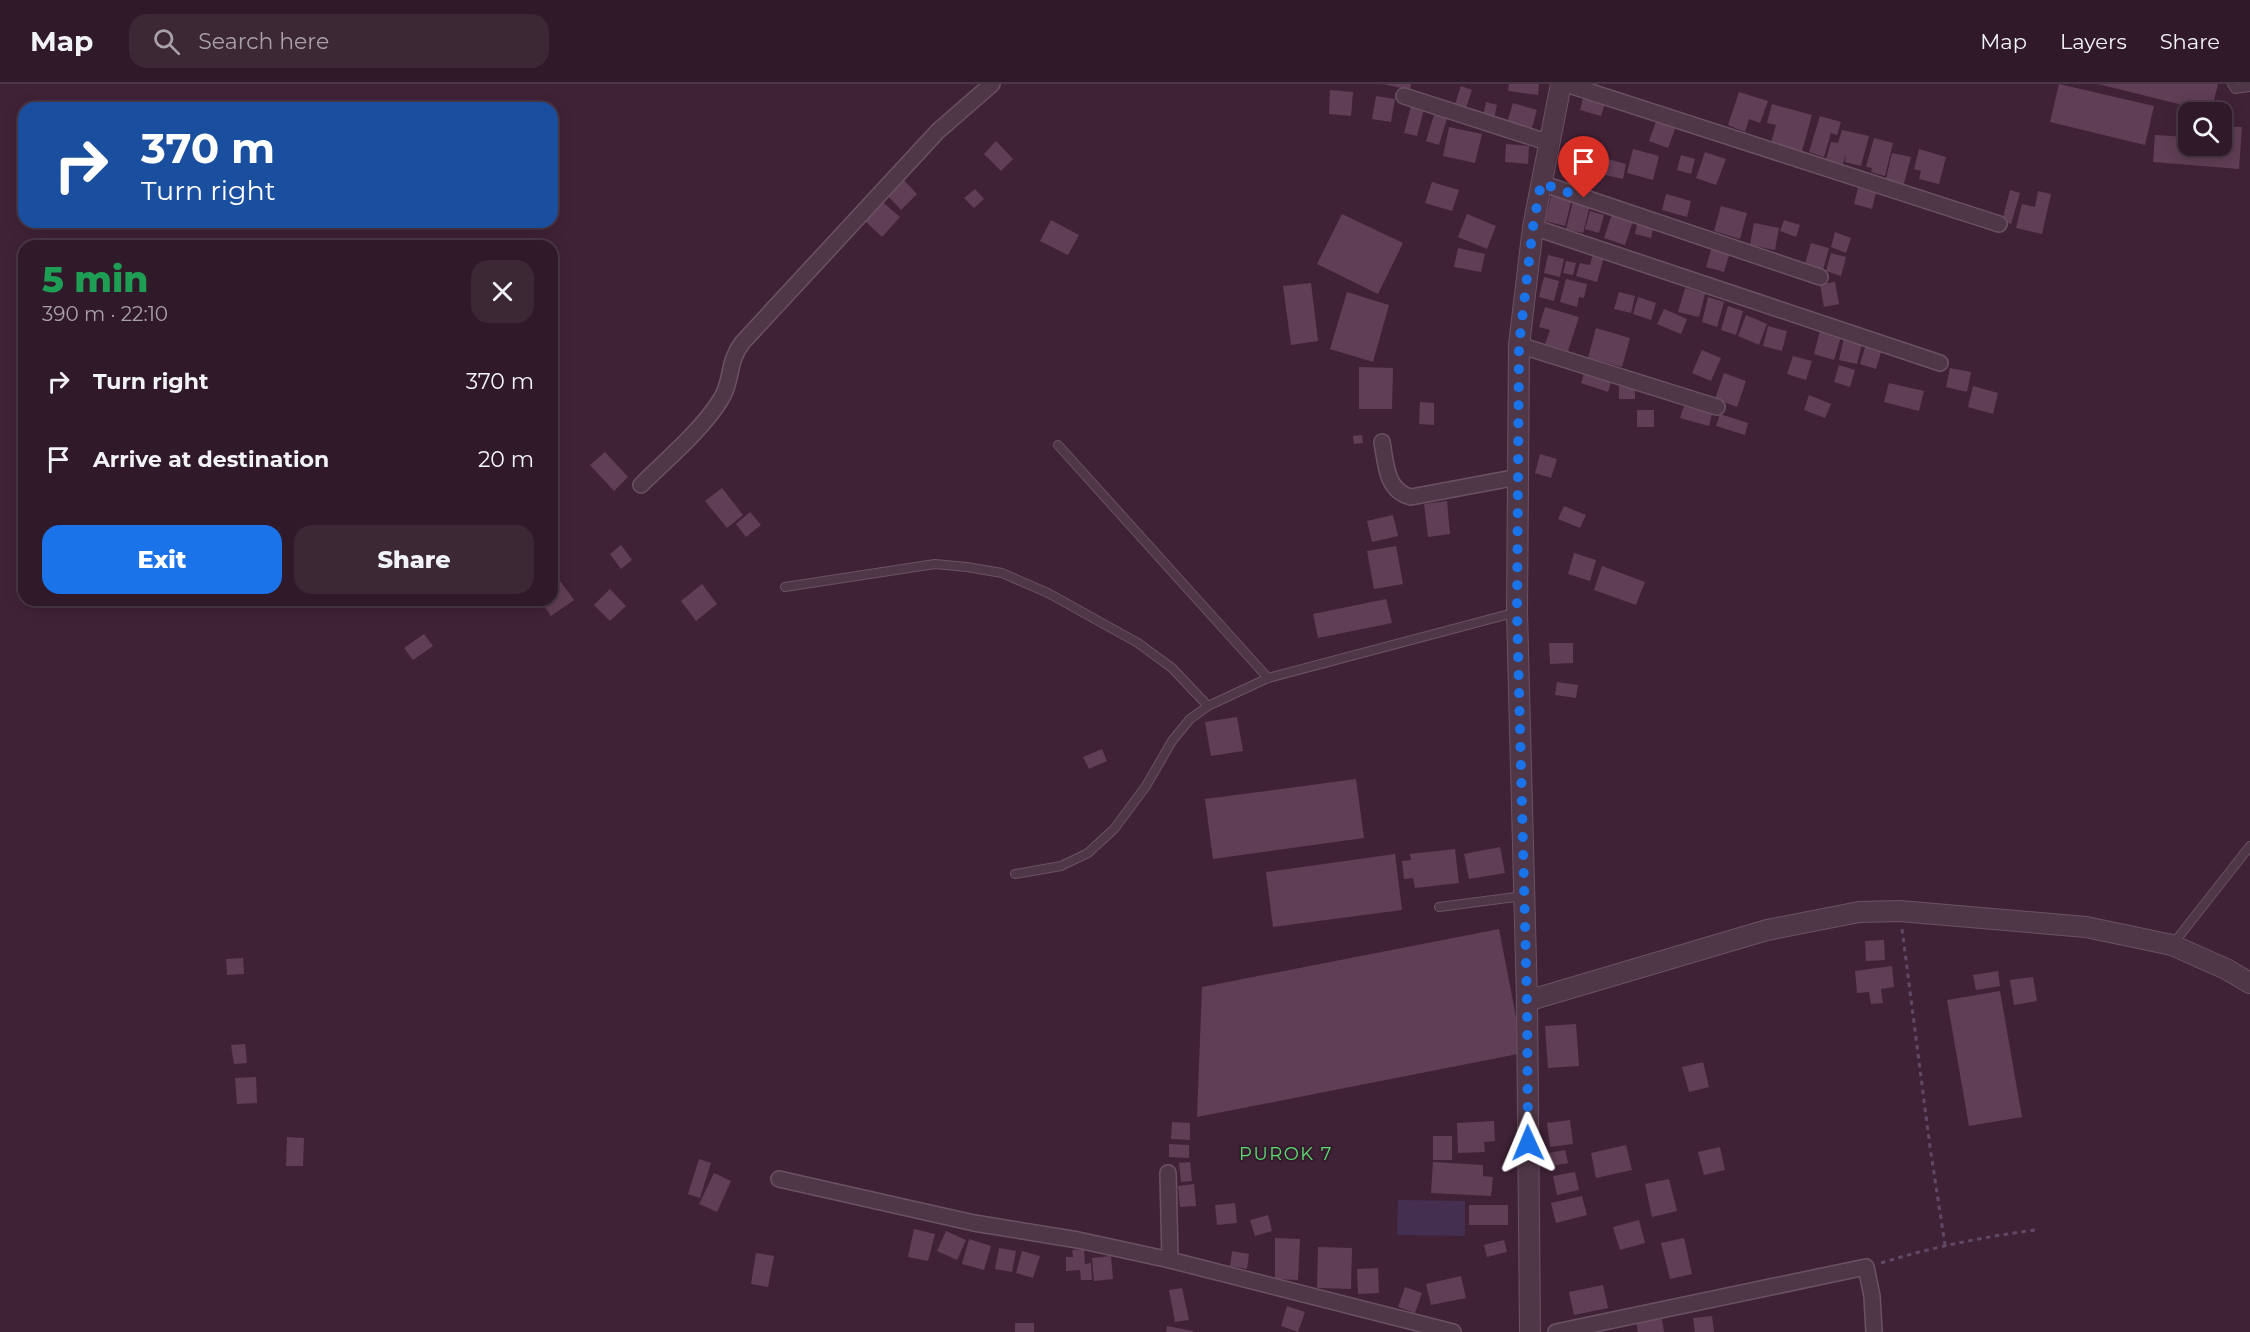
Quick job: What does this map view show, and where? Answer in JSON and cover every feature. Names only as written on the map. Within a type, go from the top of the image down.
[{"type":"street","points":[[641,486],[710,415],[722,398],[734,354],[742,343],[938,131],[992,84]]},
{"type":"street","points":[[1530,1332],[1527,1002],[1517,612],[1519,345],[1533,227],[1563,84],[1999,224]]},
{"type":"street","points":[[1404,96],[1550,143]]},
{"type":"street","points":[[1541,183],[1820,277]]},
{"type":"street","points":[[1533,227],[1940,363]]},
{"type":"street","points":[[1519,345],[1717,407]]},
{"type":"street","points":[[1382,442],[1388,476],[1394,488],[1402,495],[1411,497],[1518,477]]},
{"type":"street","points":[[1527,1002],[1767,930],[1859,912],[1900,911],[2086,927],[2172,945],[2226,969],[2250,983]]},
{"type":"street","points":[[1168,1173],[1170,1260]]},
{"type":"street","points":[[779,1179],[974,1223],[1078,1240],[1170,1260],[1453,1332]]},
{"type":"street","points":[[1556,1332],[1866,1267],[1872,1296],[1874,1332]]},
{"type":"lane","points":[[2232,84],[2235,89],[2250,87]]},
{"type":"lane","points":[[1058,445],[1268,678]]},
{"type":"lane","points":[[785,587],[935,564],[1002,573],[1048,593],[1138,643],[1172,668],[1208,706]]},
{"type":"lane","points":[[1015,874],[1061,866],[1088,853],[1114,829],[1146,786],[1172,741],[1190,719],[1208,706],[1268,678],[1517,612]]},
{"type":"lane","points":[[2172,945],[2250,846]]},
{"type":"lane","points":[[1439,907],[1524,896]]},
{"type":"path","points":[[1900,911],[1945,1245]]},
{"type":"path","points":[[1866,1267],[1945,1245],[2035,1230]]},
{"type":"shaded area","points":[[1398,1200],[1465,1201],[1465,1236],[1397,1235]]},
{"type":"building","points":[[1383,84],[1411,84],[1410,90]]},
{"type":"building","points":[[1509,84],[1539,84],[1538,95],[1508,91]]},
{"type":"building","points":[[2059,84],[2154,106],[2145,145],[2050,122]]},
{"type":"building","points":[[2098,84],[2218,84],[2214,102],[2178,102],[2178,104]]},
{"type":"building","points":[[1461,86],[1472,90],[1466,108],[1455,104]]},
{"type":"building","points":[[1330,90],[1353,92],[1351,116],[1329,114]]},
{"type":"building","points":[[1739,92],[1768,101],[1760,123],[1749,119],[1745,132],[1728,125]]},
{"type":"building","points":[[1584,94],[1606,100],[1601,116],[1580,110]]},
{"type":"building","points":[[1376,96],[1395,99],[1391,122],[1372,119]]},
{"type":"building","points":[[1486,102],[1497,105],[1494,118],[1483,116]]},
{"type":"building","points":[[1513,103],[1537,110],[1530,134],[1506,126]]},
{"type":"building","points":[[1772,104],[1812,115],[1801,155],[1770,146],[1776,125],[1767,123]]},
{"type":"building","points":[[1411,106],[1424,109],[1417,136],[1404,133]]},
{"type":"building","points":[[1434,115],[1447,118],[1439,145],[1426,141]]},
{"type":"building","points":[[1820,116],[1841,122],[1837,135],[1831,133],[1824,157],[1809,152]]},
{"type":"building","points":[[1657,119],[1676,126],[1668,148],[1649,141]]},
{"type":"building","points":[[2232,126],[2242,127],[2239,169],[2153,162],[2155,135],[2178,136],[2178,156],[2232,156]]},
{"type":"building","points":[[1449,127],[1482,134],[1475,163],[1443,156]]},
{"type":"building","points":[[1842,130],[1869,136],[1861,166],[1845,162],[1846,154],[1843,164],[1826,159],[1831,142],[1838,143]]},
{"type":"building","points":[[1874,138],[1893,143],[1885,176],[1871,172],[1872,168],[1866,167]]},
{"type":"building","points":[[996,141],[1013,159],[1001,171],[984,154]]},
{"type":"building","points":[[1506,144],[1529,146],[1528,164],[1505,162]]},
{"type":"building","points":[[1566,145],[1600,155],[1593,180],[1559,170]]},
{"type":"building","points":[[1633,149],[1659,156],[1653,180],[1627,173]]},
{"type":"building","points":[[1919,149],[1946,157],[1939,184],[1919,179],[1921,171],[1914,169]]},
{"type":"building","points":[[1705,152],[1726,159],[1716,185],[1696,178]]},
{"type":"building","points":[[1892,153],[1911,157],[1903,187],[1885,183]]},
{"type":"building","points":[[1681,155],[1695,159],[1691,174],[1677,170]]},
{"type":"building","points":[[1605,158],[1626,164],[1623,179],[1601,174]]},
{"type":"building","points":[[902,178],[917,194],[901,210],[886,194]]},
{"type":"building","points":[[1432,182],[1459,190],[1452,211],[1425,203]]},
{"type":"building","points":[[1858,188],[1876,193],[1872,209],[1854,204]]},
{"type":"building","points":[[975,189],[984,199],[974,208],[964,198]]},
{"type":"building","points":[[2010,190],[2020,193],[2011,224],[2002,221]]},
{"type":"building","points":[[2038,191],[2051,194],[2042,234],[2016,228],[2022,204],[2035,207]]},
{"type":"building","points":[[1552,193],[1572,198],[1565,226],[1545,221]]},
{"type":"building","points":[[1666,194],[1691,201],[1687,217],[1662,210]]},
{"type":"building","points":[[879,199],[900,217],[882,237],[862,218]]},
{"type":"building","points":[[1573,201],[1590,205],[1583,233],[1566,229]]},
{"type":"building","points":[[1721,206],[1747,213],[1740,239],[1714,231]]},
{"type":"building","points":[[1590,211],[1604,215],[1599,233],[1585,229]]},
{"type":"building","points":[[1342,214],[1403,243],[1378,294],[1317,264]]},
{"type":"building","points":[[1467,214],[1496,226],[1487,249],[1458,237]]},
{"type":"building","points":[[1612,214],[1633,221],[1625,245],[1604,238]]},
{"type":"building","points":[[1051,220],[1079,235],[1068,255],[1040,241]]},
{"type":"building","points":[[1638,220],[1654,224],[1651,238],[1635,234]]},
{"type":"building","points":[[1784,220],[1800,225],[1796,237],[1780,231]]},
{"type":"building","points":[[1754,223],[1779,228],[1775,250],[1750,245]]},
{"type":"building","points":[[1835,232],[1851,238],[1846,253],[1831,247]]},
{"type":"building","points":[[1811,243],[1829,248],[1823,270],[1805,264]]},
{"type":"building","points":[[1712,247],[1730,252],[1724,272],[1706,267]]},
{"type":"building","points":[[1458,248],[1485,254],[1481,272],[1454,267]]},
{"type":"building","points":[[1831,253],[1846,257],[1841,276],[1826,271]]},
{"type":"building","points":[[1593,254],[1604,257],[1597,282],[1576,276],[1580,263],[1590,265]]},
{"type":"building","points":[[1548,255],[1564,259],[1560,277],[1544,273]]},
{"type":"building","points":[[1566,261],[1576,263],[1573,275],[1563,273]]},
{"type":"building","points":[[1544,277],[1559,281],[1554,301],[1539,297]]},
{"type":"building","points":[[1566,279],[1587,284],[1584,298],[1579,297],[1577,307],[1560,302]]},
{"type":"building","points":[[1835,282],[1839,304],[1824,307],[1820,284]]},
{"type":"building","points":[[1311,283],[1318,341],[1291,345],[1283,286]]},
{"type":"building","points":[[1685,288],[1705,294],[1699,317],[1678,312]]},
{"type":"building","points":[[1347,292],[1389,305],[1373,362],[1330,349]]},
{"type":"building","points":[[1619,292],[1635,296],[1631,313],[1614,309]]},
{"type":"building","points":[[1638,297],[1656,303],[1651,320],[1633,314]]},
{"type":"building","points":[[1708,297],[1724,302],[1717,327],[1702,322]]},
{"type":"building","points":[[1728,306],[1743,311],[1736,335],[1721,330]]},
{"type":"building","points":[[1545,307],[1579,317],[1568,351],[1545,344],[1550,330],[1539,327]]},
{"type":"building","points":[[1664,309],[1687,319],[1681,334],[1657,324]]},
{"type":"building","points":[[1746,315],[1767,324],[1759,345],[1738,336]]},
{"type":"building","points":[[1768,326],[1787,331],[1782,351],[1763,346]]},
{"type":"building","points":[[1821,327],[1842,333],[1834,360],[1814,354]]},
{"type":"building","points":[[1596,328],[1630,338],[1622,367],[1588,358]]},
{"type":"building","points":[[1845,334],[1863,339],[1857,364],[1839,360]]},
{"type":"building","points":[[1866,344],[1882,349],[1876,369],[1860,364]]},
{"type":"building","points":[[1702,350],[1721,358],[1711,381],[1692,373]]},
{"type":"building","points":[[1793,356],[1812,361],[1806,380],[1787,374]]},
{"type":"building","points":[[1839,365],[1855,370],[1850,387],[1834,382]]},
{"type":"building","points":[[1359,367],[1393,368],[1392,409],[1359,409]]},
{"type":"building","points":[[1950,368],[1971,372],[1967,392],[1946,387]]},
{"type":"building","points":[[1585,370],[1612,379],[1608,392],[1581,383]]},
{"type":"building","points":[[1724,373],[1746,381],[1737,407],[1715,399]]},
{"type":"building","points":[[1889,383],[1924,391],[1919,411],[1884,402]]},
{"type":"building","points":[[1619,384],[1635,384],[1635,399],[1619,399]]},
{"type":"building","points":[[1973,386],[1998,393],[1993,414],[1968,407]]},
{"type":"building","points":[[1809,395],[1831,404],[1825,418],[1804,410]]},
{"type":"building","points":[[1420,402],[1434,403],[1434,425],[1419,424]]},
{"type":"building","points":[[1684,406],[1712,414],[1709,426],[1680,418]]},
{"type":"building","points":[[1637,410],[1654,410],[1654,427],[1637,427]]},
{"type":"building","points":[[1720,414],[1748,423],[1745,435],[1716,426]]},
{"type":"building","points":[[1362,435],[1363,443],[1354,444],[1353,436]]},
{"type":"building","points":[[605,452],[628,477],[614,491],[590,465]]},
{"type":"building","points":[[1540,454],[1557,459],[1551,478],[1535,473]]},
{"type":"building","points":[[722,488],[743,515],[727,528],[705,501]]},
{"type":"building","points":[[1447,501],[1450,534],[1428,537],[1424,504]]},
{"type":"building","points":[[1564,506],[1586,515],[1580,528],[1558,519]]},
{"type":"building","points":[[750,512],[761,525],[746,537],[736,524]]},
{"type":"building","points":[[1393,515],[1398,536],[1372,542],[1367,521]]},
{"type":"building","points":[[621,545],[632,560],[621,569],[610,554]]},
{"type":"building","points":[[1396,546],[1403,584],[1374,589],[1367,551]]},
{"type":"building","points":[[1574,553],[1596,560],[1590,581],[1568,574]]},
{"type":"building","points":[[1602,566],[1645,582],[1636,605],[1594,590]]},
{"type":"building","points":[[558,578],[574,600],[551,616],[544,606],[558,606]]},
{"type":"building","points":[[702,584],[717,604],[696,621],[681,601]]},
{"type":"building","points":[[610,589],[626,606],[610,621],[594,605]]},
{"type":"building","points":[[1386,599],[1392,623],[1318,638],[1313,614]]},
{"type":"building","points":[[424,634],[433,646],[413,660],[404,648]]},
{"type":"building","points":[[1549,643],[1573,643],[1573,663],[1550,664]]},
{"type":"building","points":[[1557,682],[1578,685],[1576,698],[1555,695]]},
{"type":"building","points":[[1237,717],[1243,751],[1211,756],[1205,722]]},
{"type":"building","points":[[1102,749],[1107,761],[1089,769],[1083,757]]},
{"type":"building","points":[[1356,779],[1364,838],[1213,859],[1205,799]]},
{"type":"building","points":[[1500,847],[1505,873],[1469,879],[1464,854]]},
{"type":"building","points":[[1455,849],[1459,883],[1415,888],[1413,878],[1404,879],[1402,861],[1411,860],[1410,854]]},
{"type":"building","points":[[1395,854],[1402,910],[1273,927],[1266,872]]},
{"type":"building","points":[[1499,929],[1523,1053],[1197,1117],[1202,987]]},
{"type":"building","points":[[1884,940],[1885,960],[1866,961],[1865,941]]},
{"type":"building","points":[[243,958],[244,974],[227,975],[226,959]]},
{"type":"building","points":[[1892,966],[1894,987],[1881,989],[1883,1003],[1871,1004],[1869,992],[1857,993],[1855,971]]},
{"type":"building","points":[[1998,971],[2000,986],[1976,990],[1973,975]]},
{"type":"building","points":[[2033,977],[2037,1001],[2014,1005],[2010,980]]},
{"type":"building","points":[[2000,991],[2022,1117],[1969,1126],[1947,1000]]},
{"type":"building","points":[[1576,1024],[1579,1066],[1548,1068],[1545,1026]]},
{"type":"building","points":[[245,1044],[247,1063],[234,1064],[231,1045]]},
{"type":"building","points":[[1703,1062],[1709,1087],[1689,1092],[1682,1067]]},
{"type":"building","points":[[256,1077],[257,1103],[237,1104],[235,1078]]},
{"type":"building","points":[[1570,1120],[1573,1144],[1550,1147],[1547,1123]]},
{"type":"building","points":[[1494,1121],[1495,1141],[1484,1142],[1485,1152],[1458,1153],[1457,1123]]},
{"type":"building","points":[[1172,1122],[1190,1123],[1190,1140],[1171,1139]]},
{"type":"building","points":[[1433,1136],[1452,1136],[1452,1160],[1433,1160]]},
{"type":"building","points":[[287,1137],[304,1138],[303,1166],[286,1166]]},
{"type":"building","points":[[1169,1144],[1189,1145],[1189,1158],[1169,1157]]},
{"type":"building","points":[[1626,1145],[1632,1170],[1596,1178],[1591,1153]]},
{"type":"building","points":[[1720,1147],[1725,1170],[1704,1175],[1698,1152]]},
{"type":"building","points":[[1565,1150],[1568,1163],[1545,1167],[1543,1154]]},
{"type":"building","points":[[699,1159],[711,1163],[700,1198],[688,1194]]},
{"type":"building","points":[[1190,1162],[1192,1181],[1181,1182],[1179,1163]]},
{"type":"building","points":[[1433,1162],[1483,1165],[1483,1176],[1493,1177],[1491,1196],[1431,1193]]},
{"type":"building","points":[[1575,1172],[1579,1190],[1557,1195],[1553,1176]]},
{"type":"building","points":[[714,1173],[731,1181],[717,1212],[699,1204]]},
{"type":"building","points":[[1669,1179],[1677,1211],[1652,1217],[1645,1184]]},
{"type":"building","points":[[1194,1184],[1196,1206],[1180,1207],[1178,1186]]},
{"type":"building","points":[[1582,1196],[1587,1215],[1556,1223],[1551,1203]]},
{"type":"building","points":[[1235,1203],[1237,1223],[1217,1225],[1215,1205]]},
{"type":"building","points":[[1469,1205],[1508,1205],[1508,1225],[1469,1225]]},
{"type":"building","points":[[1268,1215],[1272,1231],[1255,1236],[1250,1220]]},
{"type":"building","points":[[1639,1220],[1645,1243],[1620,1250],[1613,1227]]},
{"type":"building","points":[[914,1229],[935,1234],[928,1261],[908,1257]]},
{"type":"building","points":[[946,1231],[966,1240],[957,1260],[937,1251]]},
{"type":"building","points":[[1275,1238],[1300,1239],[1298,1280],[1275,1279]]},
{"type":"building","points":[[1684,1238],[1692,1274],[1670,1279],[1661,1243]]},
{"type":"building","points":[[969,1239],[991,1246],[984,1270],[962,1264]]},
{"type":"building","points":[[1504,1240],[1507,1252],[1487,1257],[1484,1245]]},
{"type":"building","points":[[1318,1247],[1352,1248],[1351,1289],[1317,1288]]},
{"type":"building","points":[[999,1248],[1016,1251],[1012,1272],[995,1269]]},
{"type":"building","points":[[1084,1249],[1085,1264],[1091,1263],[1092,1280],[1081,1280],[1080,1270],[1066,1271],[1066,1257],[1073,1257],[1072,1250]]},
{"type":"building","points":[[1022,1251],[1040,1256],[1033,1278],[1016,1273]]},
{"type":"building","points":[[1232,1251],[1249,1254],[1247,1269],[1230,1266]]},
{"type":"building","points":[[756,1253],[774,1256],[768,1287],[751,1284]]},
{"type":"building","points":[[1111,1256],[1113,1279],[1094,1281],[1092,1258]]},
{"type":"building","points":[[1378,1268],[1379,1293],[1358,1294],[1357,1269]]},
{"type":"building","points":[[1461,1276],[1466,1298],[1431,1305],[1426,1284]]},
{"type":"building","points":[[1603,1285],[1608,1308],[1574,1315],[1569,1292]]},
{"type":"building","points":[[1405,1287],[1422,1293],[1415,1313],[1398,1307]]},
{"type":"building","points":[[1182,1288],[1189,1320],[1175,1322],[1169,1290]]},
{"type":"building","points":[[1287,1306],[1305,1312],[1298,1332],[1281,1326]]},
{"type":"building","points":[[1712,1316],[1714,1332],[1695,1332],[1693,1318]]},
{"type":"building","points":[[1662,1319],[1664,1332],[1638,1332],[1636,1322]]},
{"type":"building","points":[[1015,1323],[1034,1323],[1034,1332],[1015,1332]]},
{"type":"building","points":[[1167,1326],[1193,1331],[1193,1332],[1166,1332]]},
{"type":"district","name":"PUROK 7","points":[[1286,1154]]},
{"type":"route","points":[[1528,1143],[1527,1002],[1517,612],[1519,345],[1533,227],[1541,183],[1584,198]]}]
